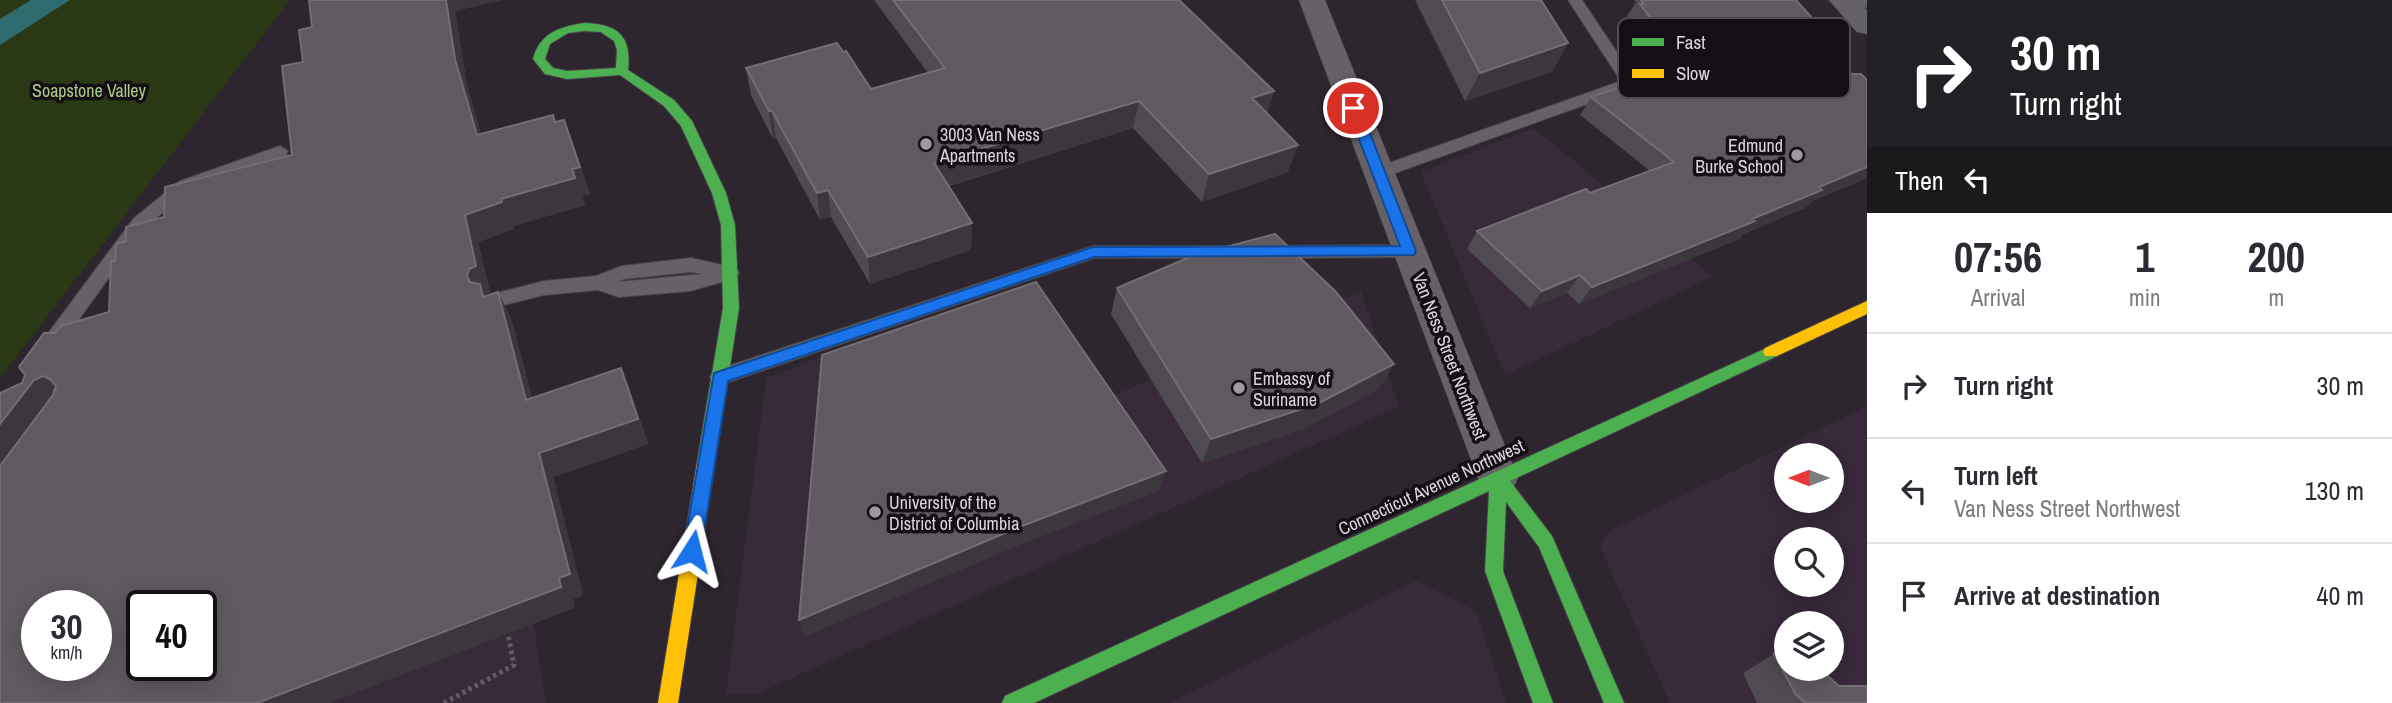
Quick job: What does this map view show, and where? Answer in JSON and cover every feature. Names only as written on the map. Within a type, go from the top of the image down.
[{"type":"main road","points":[[622,71],[624,57],[619,38],[605,30],[576,29],[558,34],[548,40],[541,49],[542,65],[549,71],[567,75],[622,71],[669,103],[687,124],[722,202],[728,225],[731,308],[668,703]]},
{"type":"main road","name":"Connecticut Avenue Northwest","points":[[1012,703],[1867,307]]},
{"type":"main road","name":"Van Ness Street Northwest","points":[[1498,478],[1494,571],[1543,703]]},
{"type":"main road","name":"Van Ness Street Northwest","points":[[1498,478],[1546,542],[1614,703]]},
{"type":"street","name":"Van Ness Street Northwest","points":[[1311,0],[1498,478]]},
{"type":"lane","points":[[1575,0],[1618,65]]},
{"type":"lane","points":[[1378,173],[1618,87]]},
{"type":"lane","points":[[41,358],[141,222],[186,184],[280,151]]},
{"type":"lane","points":[[720,377],[1093,252],[1409,251]]},
{"type":"lane","points":[[492,301],[544,288],[598,283],[619,290],[690,284],[730,273]]},
{"type":"path","points":[[444,703],[514,665],[508,634]]},
{"type":"shaded area","points":[[1534,128],[1713,277],[1505,375],[1421,172]]},
{"type":"shaded area","points":[[1361,291],[1399,407],[756,694],[726,695],[766,378],[905,325],[972,455]]},
{"type":"shaded area","points":[[1867,406],[1867,703],[1670,703],[1600,547],[1609,531],[1774,451],[1774,513],[1844,513],[1844,443],[1791,443]]},
{"type":"shaded area","points":[[515,506],[546,703],[0,703],[82,681],[112,681],[112,673],[126,669],[126,681],[217,681],[217,657]]},
{"type":"shaded area","points":[[1416,581],[1476,611],[1506,703],[1169,703]]},
{"type":"green space","name":"Soapstone Valley","points":[[0,0],[290,0],[0,378]]},
{"type":"water","points":[[31,0],[70,0],[0,45],[0,19]]},
{"type":"building","points":[[309,0],[446,0],[455,59],[477,135],[553,115],[555,122],[564,120],[580,167],[572,169],[575,178],[501,199],[502,202],[465,215],[476,266],[469,269],[467,276],[470,282],[480,284],[483,297],[498,292],[526,400],[621,368],[638,419],[539,453],[570,574],[559,578],[561,587],[257,703],[0,703],[0,466],[53,395],[56,386],[51,379],[43,376],[34,380],[0,424],[0,393],[22,383],[25,375],[19,367],[44,333],[55,333],[61,326],[109,312],[111,261],[115,261],[116,244],[126,241],[126,227],[164,217],[165,187],[292,155],[282,66],[303,62],[299,30],[312,27]]},
{"type":"building","name":"3003 Van Ness Apartments","points":[[893,0],[1179,0],[1274,91],[1252,98],[1298,145],[1209,174],[1139,101],[934,163],[972,223],[868,257],[828,190],[817,193],[746,68],[837,43],[843,52],[846,51],[871,89],[945,68]]},
{"type":"building","points":[[1442,0],[1541,0],[1568,43],[1480,73]]},
{"type":"building","points":[[1641,0],[1796,0],[1812,18],[1650,18],[1640,4],[1643,4]]},
{"type":"building","points":[[1850,74],[1861,74],[1867,80],[1867,167],[1819,187],[1822,190],[1752,219],[1755,221],[1592,287],[1580,275],[1542,291],[1477,231],[1586,189],[1590,193],[1674,162],[1591,97],[1618,88],[1618,98],[1850,98]]},
{"type":"building","points":[[1275,234],[1336,292],[1394,364],[1317,404],[1211,439],[1117,288],[1192,256]]},
{"type":"building","points":[[1036,282],[1166,471],[1022,526],[799,620],[822,355]]},
{"type":"building","points":[[1788,681],[1833,681],[1839,686],[1867,686],[1867,703],[1806,703],[1796,695]]},
{"type":"traffic: fast","points":[[622,71],[623,50],[619,39],[613,33],[594,27],[573,28],[555,34],[544,43],[539,59],[549,71],[567,75],[622,71],[669,103],[687,124],[719,193],[728,225],[731,308],[706,463]]},
{"type":"traffic: fast","points":[[1012,703],[1771,352]]},
{"type":"traffic: fast","points":[[1498,478],[1546,542],[1614,703]]},
{"type":"traffic: fast","points":[[1498,478],[1494,571],[1543,703]]},
{"type":"traffic: slow","points":[[1771,352],[1867,307]]},
{"type":"traffic: slow","points":[[668,703],[706,463]]},
{"type":"place","name":"3003 Van Ness Apartments","points":[[926,144]]},
{"type":"place","name":"Edmund Burke School","points":[[1797,155]]},
{"type":"place","name":"Embassy of Suriname","points":[[1239,388]]},
{"type":"place","name":"University of the District of Columbia","points":[[875,512]]},
{"type":"route","points":[[692,551],[720,377],[1093,252],[1409,251],[1353,108]]}]
